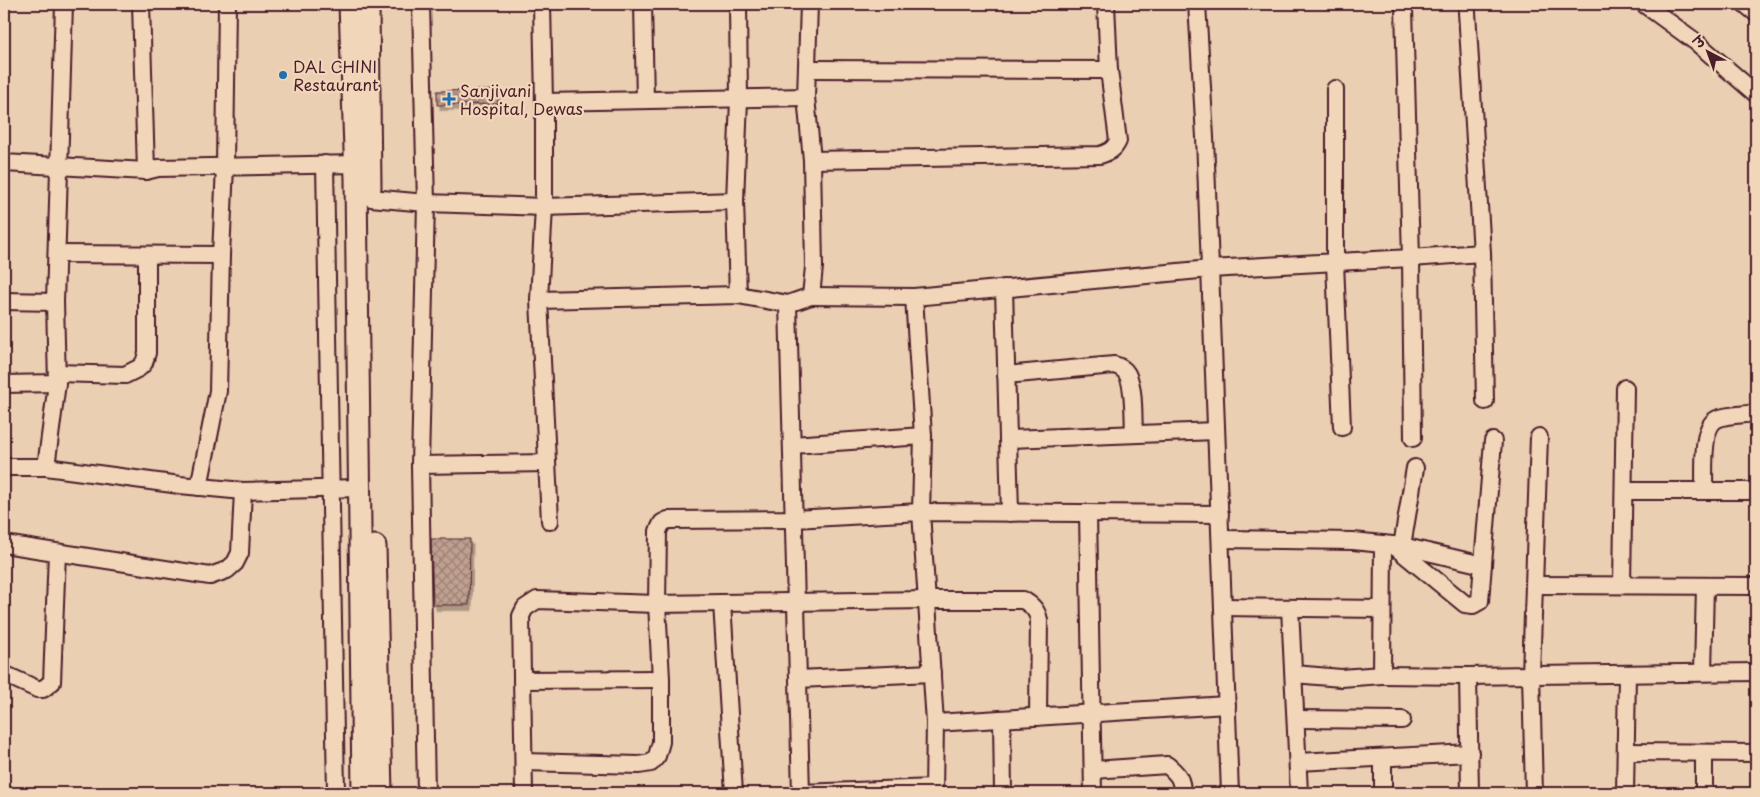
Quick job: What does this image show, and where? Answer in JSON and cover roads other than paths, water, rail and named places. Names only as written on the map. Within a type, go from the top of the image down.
[{"type":"main road","points":[[350,4],[355,164],[363,793]]},
{"type":"main road","points":[[368,4],[375,556],[381,793]]},
{"type":"street","points":[[46,467],[57,378],[55,302],[64,4]]},
{"type":"street","points":[[141,4],[146,171]]},
{"type":"street","points":[[199,487],[218,391],[225,166],[227,4]]},
{"type":"street","points":[[421,4],[426,203],[420,465],[426,793]]},
{"type":"street","points":[[542,4],[544,207],[539,300],[550,521]]},
{"type":"street","points":[[643,4],[645,100]]},
{"type":"street","points":[[738,4],[739,98],[735,201],[738,295]]},
{"type":"street","points":[[810,4],[806,97],[812,160],[814,266],[811,296]]},
{"type":"street","points":[[812,160],[1100,155],[1110,152],[1115,148],[1118,141],[1109,70],[1106,4]]},
{"type":"street","points":[[1197,4],[1205,137],[1230,793]]},
{"type":"street","points":[[1745,4],[1756,13]]},
{"type":"street","points":[[1649,5],[1696,42],[1756,94]]},
{"type":"street","points":[[1404,8],[1411,258],[1413,438]]},
{"type":"street","points":[[1466,12],[1482,253],[1486,401]]},
{"type":"street","points":[[807,69],[1109,70]]},
{"type":"street","points":[[1335,89],[1335,263],[1342,427]]},
{"type":"street","points":[[544,102],[806,97]]},
{"type":"street","points":[[4,163],[146,171],[158,168],[355,164]]},
{"type":"street","points":[[325,164],[329,489],[336,793]]},
{"type":"street","points":[[371,198],[426,203],[544,207],[735,201]]},
{"type":"street","points":[[539,300],[738,295],[788,304],[811,296],[914,297],[1210,269],[1482,253]]},
{"type":"street","points":[[57,254],[221,255]]},
{"type":"street","points":[[4,384],[57,378],[125,375],[139,368],[144,363],[146,353],[147,255]]},
{"type":"street","points":[[1004,288],[1010,512]]},
{"type":"street","points":[[788,304],[801,793],[934,791],[935,723],[921,512],[923,436],[914,297]]},
{"type":"street","points":[[4,301],[55,302]]},
{"type":"street","points":[[1006,374],[1114,365],[1120,367],[1126,371],[1131,382],[1134,434]]},
{"type":"street","points":[[1622,585],[1625,388]]},
{"type":"street","points":[[1704,491],[1708,426],[1716,419],[1756,413]]},
{"type":"street","points":[[1008,439],[1216,431]]},
{"type":"street","points":[[792,445],[923,436]]},
{"type":"street","points":[[1534,793],[1531,675],[1539,437]]},
{"type":"street","points":[[1392,545],[1465,604],[1473,605],[1480,601],[1493,441]]},
{"type":"street","points":[[420,465],[547,463]]},
{"type":"street","points":[[4,467],[46,467],[244,491],[359,488]]},
{"type":"street","points":[[1382,675],[1382,609],[1392,545],[1415,468]]},
{"type":"street","points":[[4,544],[210,576],[227,570],[235,563],[240,552],[244,491]]},
{"type":"street","points":[[1624,491],[1756,491]]},
{"type":"street","points":[[524,762],[640,765],[651,763],[657,756],[661,742],[661,679],[657,604],[658,531],[662,522],[668,520],[794,519],[921,512],[1220,514]]},
{"type":"street","points":[[1088,513],[1093,793]]},
{"type":"street","points":[[1221,539],[1353,542],[1392,545],[1483,565]]},
{"type":"street","points":[[4,674],[37,689],[43,689],[52,682],[57,553]]},
{"type":"street","points":[[1534,585],[1756,586]]},
{"type":"street","points":[[1703,672],[1705,586]]},
{"type":"street","points":[[524,793],[521,616],[525,608],[537,600],[657,604],[1023,600],[1030,604],[1037,612],[1039,620],[1038,717]]},
{"type":"street","points":[[722,603],[734,793]]},
{"type":"street","points":[[1223,607],[1382,609]]},
{"type":"street","points":[[1290,608],[1299,793]]},
{"type":"street","points":[[1294,674],[1341,678],[1382,675],[1468,676],[1756,672]]},
{"type":"street","points":[[798,679],[932,674]]},
{"type":"street","points":[[1625,793],[1627,674]]},
{"type":"street","points":[[1468,676],[1470,793]]},
{"type":"street","points":[[522,680],[661,679]]},
{"type":"street","points":[[935,723],[1227,705]]},
{"type":"street","points":[[1002,719],[1003,793]]},
{"type":"street","points":[[1296,720],[1402,720]]},
{"type":"street","points":[[1626,752],[1756,753]]},
{"type":"street","points":[[1298,762],[1470,753]]},
{"type":"street","points":[[1704,753],[1704,793]]},
{"type":"street","points":[[1383,758],[1384,793]]},
{"type":"street","points":[[1093,770],[1167,765],[1177,773],[1182,782],[1182,793]]},
{"type":"place","name":"DAL CHINI Restaurant","points":[[283,75]]},
{"type":"place","name":"Sanjivani Hospital, Dewas","points":[[449,99]]}]
